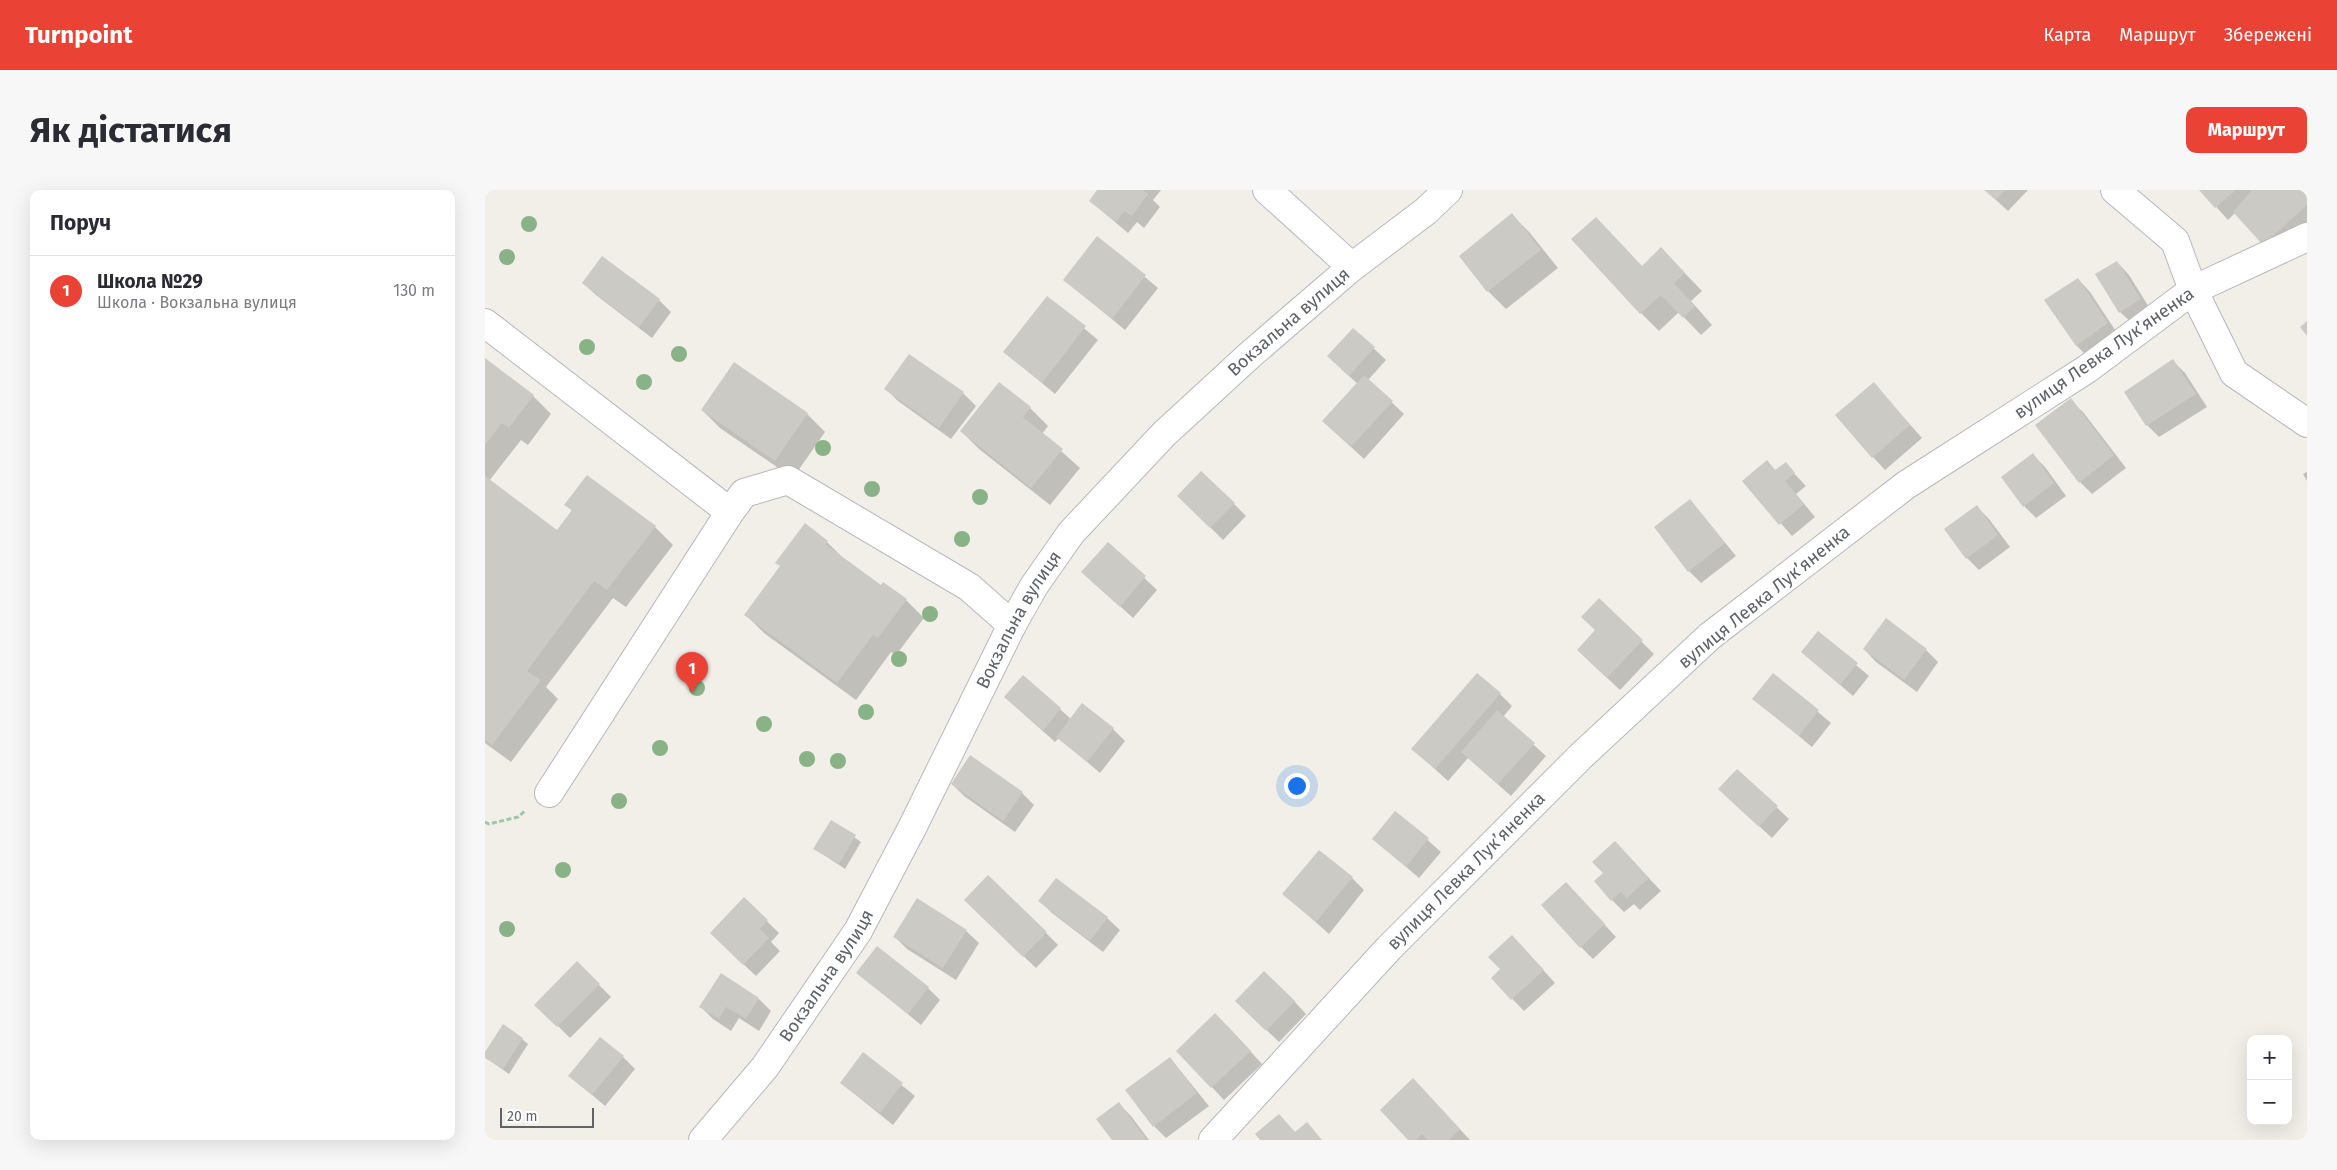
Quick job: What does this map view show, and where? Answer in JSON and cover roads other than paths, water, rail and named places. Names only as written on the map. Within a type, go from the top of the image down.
[{"type":"street","points":[[1267,190],[1352,267]]},
{"type":"street","name":"Вокзальна вулиця","points":[[703,1140],[765,1066],[858,931],[912,828],[1012,625],[1034,586],[1071,533],[1164,434],[1251,354],[1352,267],[1426,211],[1448,190]]},
{"type":"street","points":[[2115,190],[2175,241],[2193,290],[2234,373],[2307,424]]},
{"type":"street","name":"вулиця Левка Лукʼяненка","points":[[1213,1140],[1395,942],[1580,757],[1710,636],[1906,485],[2087,368],[2193,290],[2307,237]]},
{"type":"street","points":[[485,323],[730,512]]},
{"type":"street","points":[[549,794],[744,493],[788,480],[969,587],[1012,625]]},
{"type":"place","name":"Школа №29","points":[[692,693]]}]
